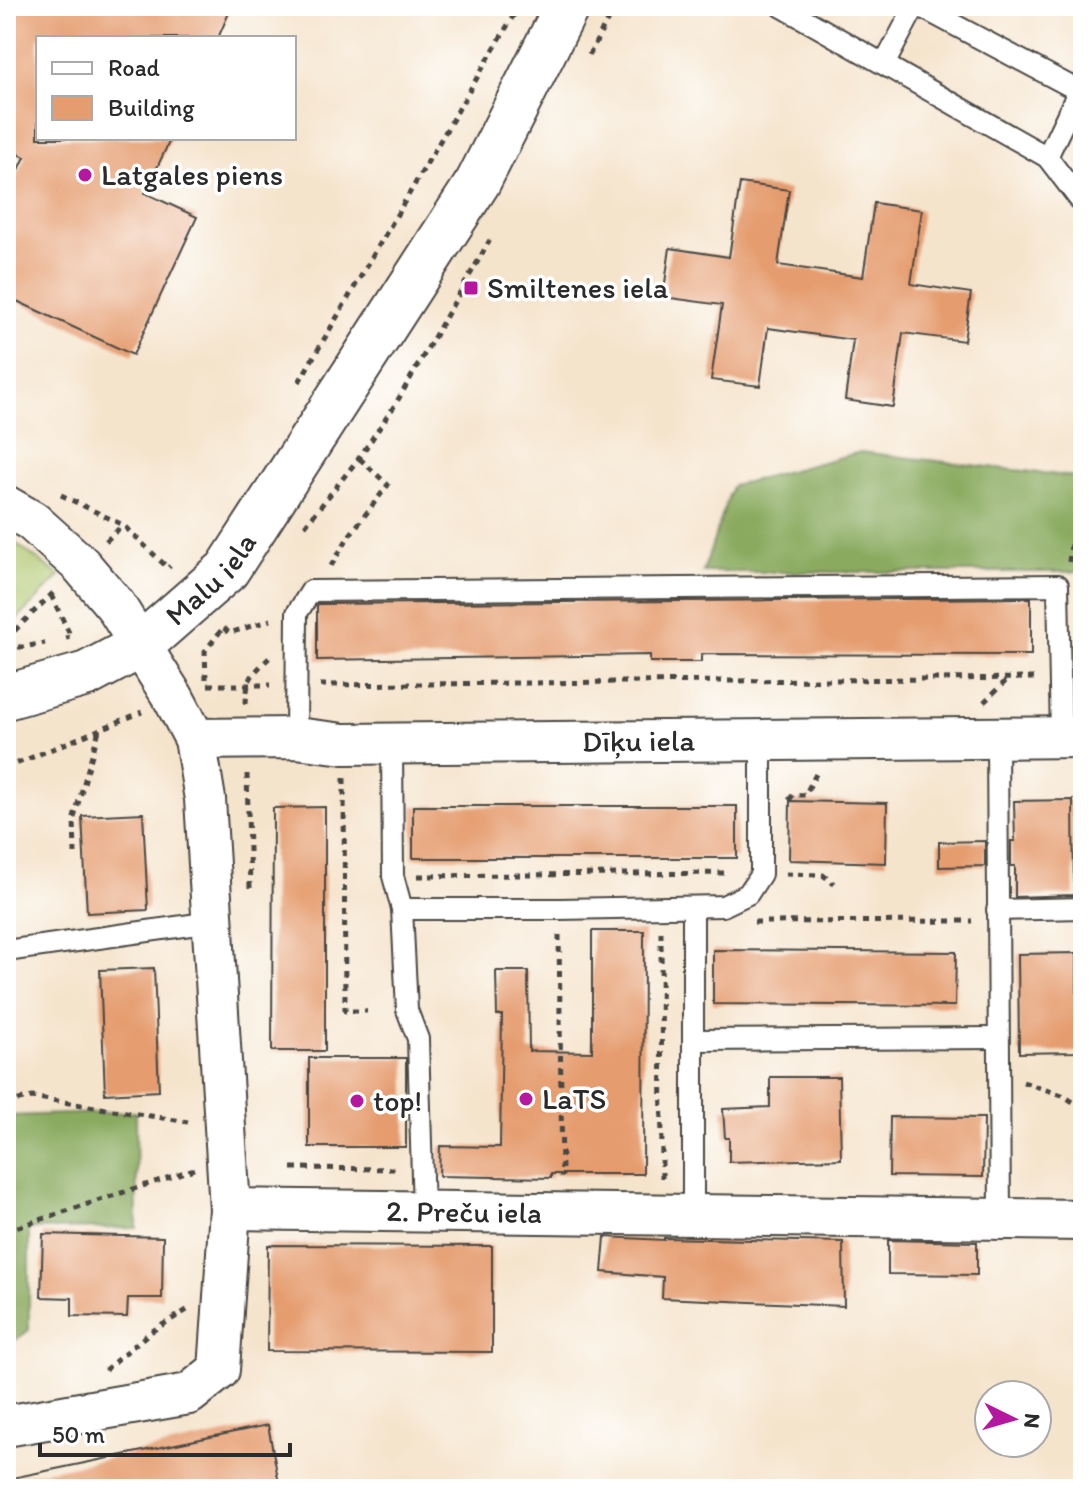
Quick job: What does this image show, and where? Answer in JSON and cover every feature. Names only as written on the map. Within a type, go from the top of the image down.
[{"type":"street","name":"Malu iela","points":[[230,1209],[205,799],[195,739],[140,646],[227,570],[478,182],[567,6]]},
{"type":"street","points":[[6,506],[32,521],[81,565],[115,605],[140,646],[87,674],[6,697]]},
{"type":"street","name":"Dīķu iela","points":[[195,739],[296,738],[344,744],[392,744],[1072,737]]},
{"type":"street","points":[[6,1426],[189,1394],[219,1370],[230,1209]]},
{"type":"street","name":"2. Preču iela","points":[[230,1209],[1083,1220]]},
{"type":"lane","points":[[781,6],[1047,157],[1083,204]]},
{"type":"lane","points":[[885,63],[917,6],[1081,87],[1047,157]]},
{"type":"lane","points":[[296,738],[297,621],[311,591],[1058,585],[1059,677],[1072,737]]},
{"type":"lane","points":[[997,738],[1000,1219]]},
{"type":"lane","points":[[402,909],[723,906],[748,894],[761,874],[761,740]]},
{"type":"lane","points":[[392,744],[393,876],[402,909],[407,1010],[418,1039],[423,1212]]},
{"type":"lane","points":[[678,1216],[693,1040],[693,908]]},
{"type":"lane","points":[[997,915],[1083,908]]},
{"type":"lane","points":[[6,951],[212,922]]},
{"type":"lane","points":[[693,1040],[998,1038]]},
{"type":"path","points":[[296,388],[519,6]]},
{"type":"path","points":[[349,536],[388,485],[359,458]]},
{"type":"path","points":[[58,493],[123,525],[168,568],[176,561]]},
{"type":"path","points":[[1068,569],[1071,544],[1083,545]]},
{"type":"path","points":[[6,639],[58,588]]},
{"type":"path","points":[[51,595],[71,637],[59,640]]},
{"type":"path","points":[[224,628],[229,633],[297,621]]},
{"type":"path","points":[[246,709],[249,678],[297,621]]},
{"type":"path","points":[[6,647],[47,642]]},
{"type":"path","points":[[222,685],[1059,677]]},
{"type":"path","points":[[6,768],[154,707]]},
{"type":"path","points":[[106,714],[110,725]]},
{"type":"path","points":[[75,854],[74,818],[99,729]]},
{"type":"path","points":[[344,744],[345,1011],[367,1011]]},
{"type":"path","points":[[393,876],[823,875],[834,884]]},
{"type":"path","points":[[661,908],[678,1216]]},
{"type":"path","points":[[559,909],[563,1214]]},
{"type":"path","points":[[754,922],[997,915]]},
{"type":"path","points":[[999,1075],[1062,1095],[1083,1108]]},
{"type":"path","points":[[6,1103],[32,1097],[224,1128]]},
{"type":"path","points":[[6,1231],[195,1168]]},
{"type":"path","points":[[292,1168],[422,1169]]},
{"type":"path","points":[[72,1415],[76,1402],[109,1366],[149,1333],[207,1299],[225,1270]]},
{"type":"green space","points":[[860,452],[1083,478],[1083,572],[703,572],[732,486]]},
{"type":"green space","points":[[6,536],[60,576],[6,630]]},
{"type":"green space","points":[[136,1112],[137,1228],[29,1229],[29,1330],[6,1347],[6,1116]]},
{"type":"building","name":"Latgales piens","points":[[6,6],[232,6],[219,36],[36,36],[36,140],[170,140],[145,193],[197,217],[133,355],[6,296],[6,197],[25,157],[6,148]]},
{"type":"building","points":[[740,183],[789,190],[778,265],[863,277],[874,203],[922,210],[911,284],[971,293],[964,341],[903,333],[893,407],[845,400],[853,340],[768,328],[760,386],[711,380],[722,305],[663,297],[670,248],[729,257]]},
{"type":"building","points":[[1031,598],[1031,655],[701,654],[701,662],[650,662],[650,655],[317,660],[318,604]]},
{"type":"building","points":[[1073,800],[1074,895],[1015,897],[1015,866],[1011,866],[1011,841],[1015,841],[1014,801]]},
{"type":"building","points":[[790,801],[887,803],[886,863],[789,860]]},
{"type":"building","points":[[413,806],[737,806],[737,858],[413,858]]},
{"type":"building","points":[[325,807],[325,1051],[272,1051],[273,808]]},
{"type":"building","points":[[143,813],[148,910],[87,913],[82,816]]},
{"type":"building","points":[[985,841],[985,866],[939,867],[939,842]]},
{"type":"building","points":[[592,931],[644,931],[643,1174],[551,1174],[551,1178],[439,1176],[440,1146],[500,1147],[502,1015],[497,1015],[496,971],[528,971],[529,1051],[592,1052]]},
{"type":"building","points":[[713,950],[956,952],[955,1006],[713,1004]]},
{"type":"building","points":[[1077,953],[1077,1052],[1019,1053],[1018,954]]},
{"type":"building","points":[[154,968],[159,1091],[105,1094],[100,970]]},
{"type":"building","name":"top!","points":[[309,1058],[406,1058],[406,1147],[309,1147]]},
{"type":"building","points":[[770,1077],[839,1077],[841,1159],[729,1162],[729,1138],[725,1138],[723,1109],[770,1107]]},
{"type":"building","points":[[890,1117],[984,1118],[983,1177],[889,1176]]},
{"type":"building","points":[[43,1234],[163,1237],[162,1298],[128,1298],[127,1317],[72,1316],[72,1298],[41,1297]]},
{"type":"building","points":[[605,1237],[843,1242],[844,1306],[662,1298],[663,1277],[602,1272]]},
{"type":"building","points":[[888,1240],[977,1242],[977,1275],[888,1274]]},
{"type":"building","points":[[268,1245],[492,1246],[492,1352],[267,1351]]},
{"type":"building","points":[[268,1425],[280,1489],[18,1489],[17,1477]]},
{"type":"place","name":"Latgales piens","points":[[85,175]]},
{"type":"place","name":"Smiltenes iela","points":[[471,288]]},
{"type":"place","name":"LaTS","points":[[526,1099]]},
{"type":"place","name":"top!","points":[[357,1101]]}]
